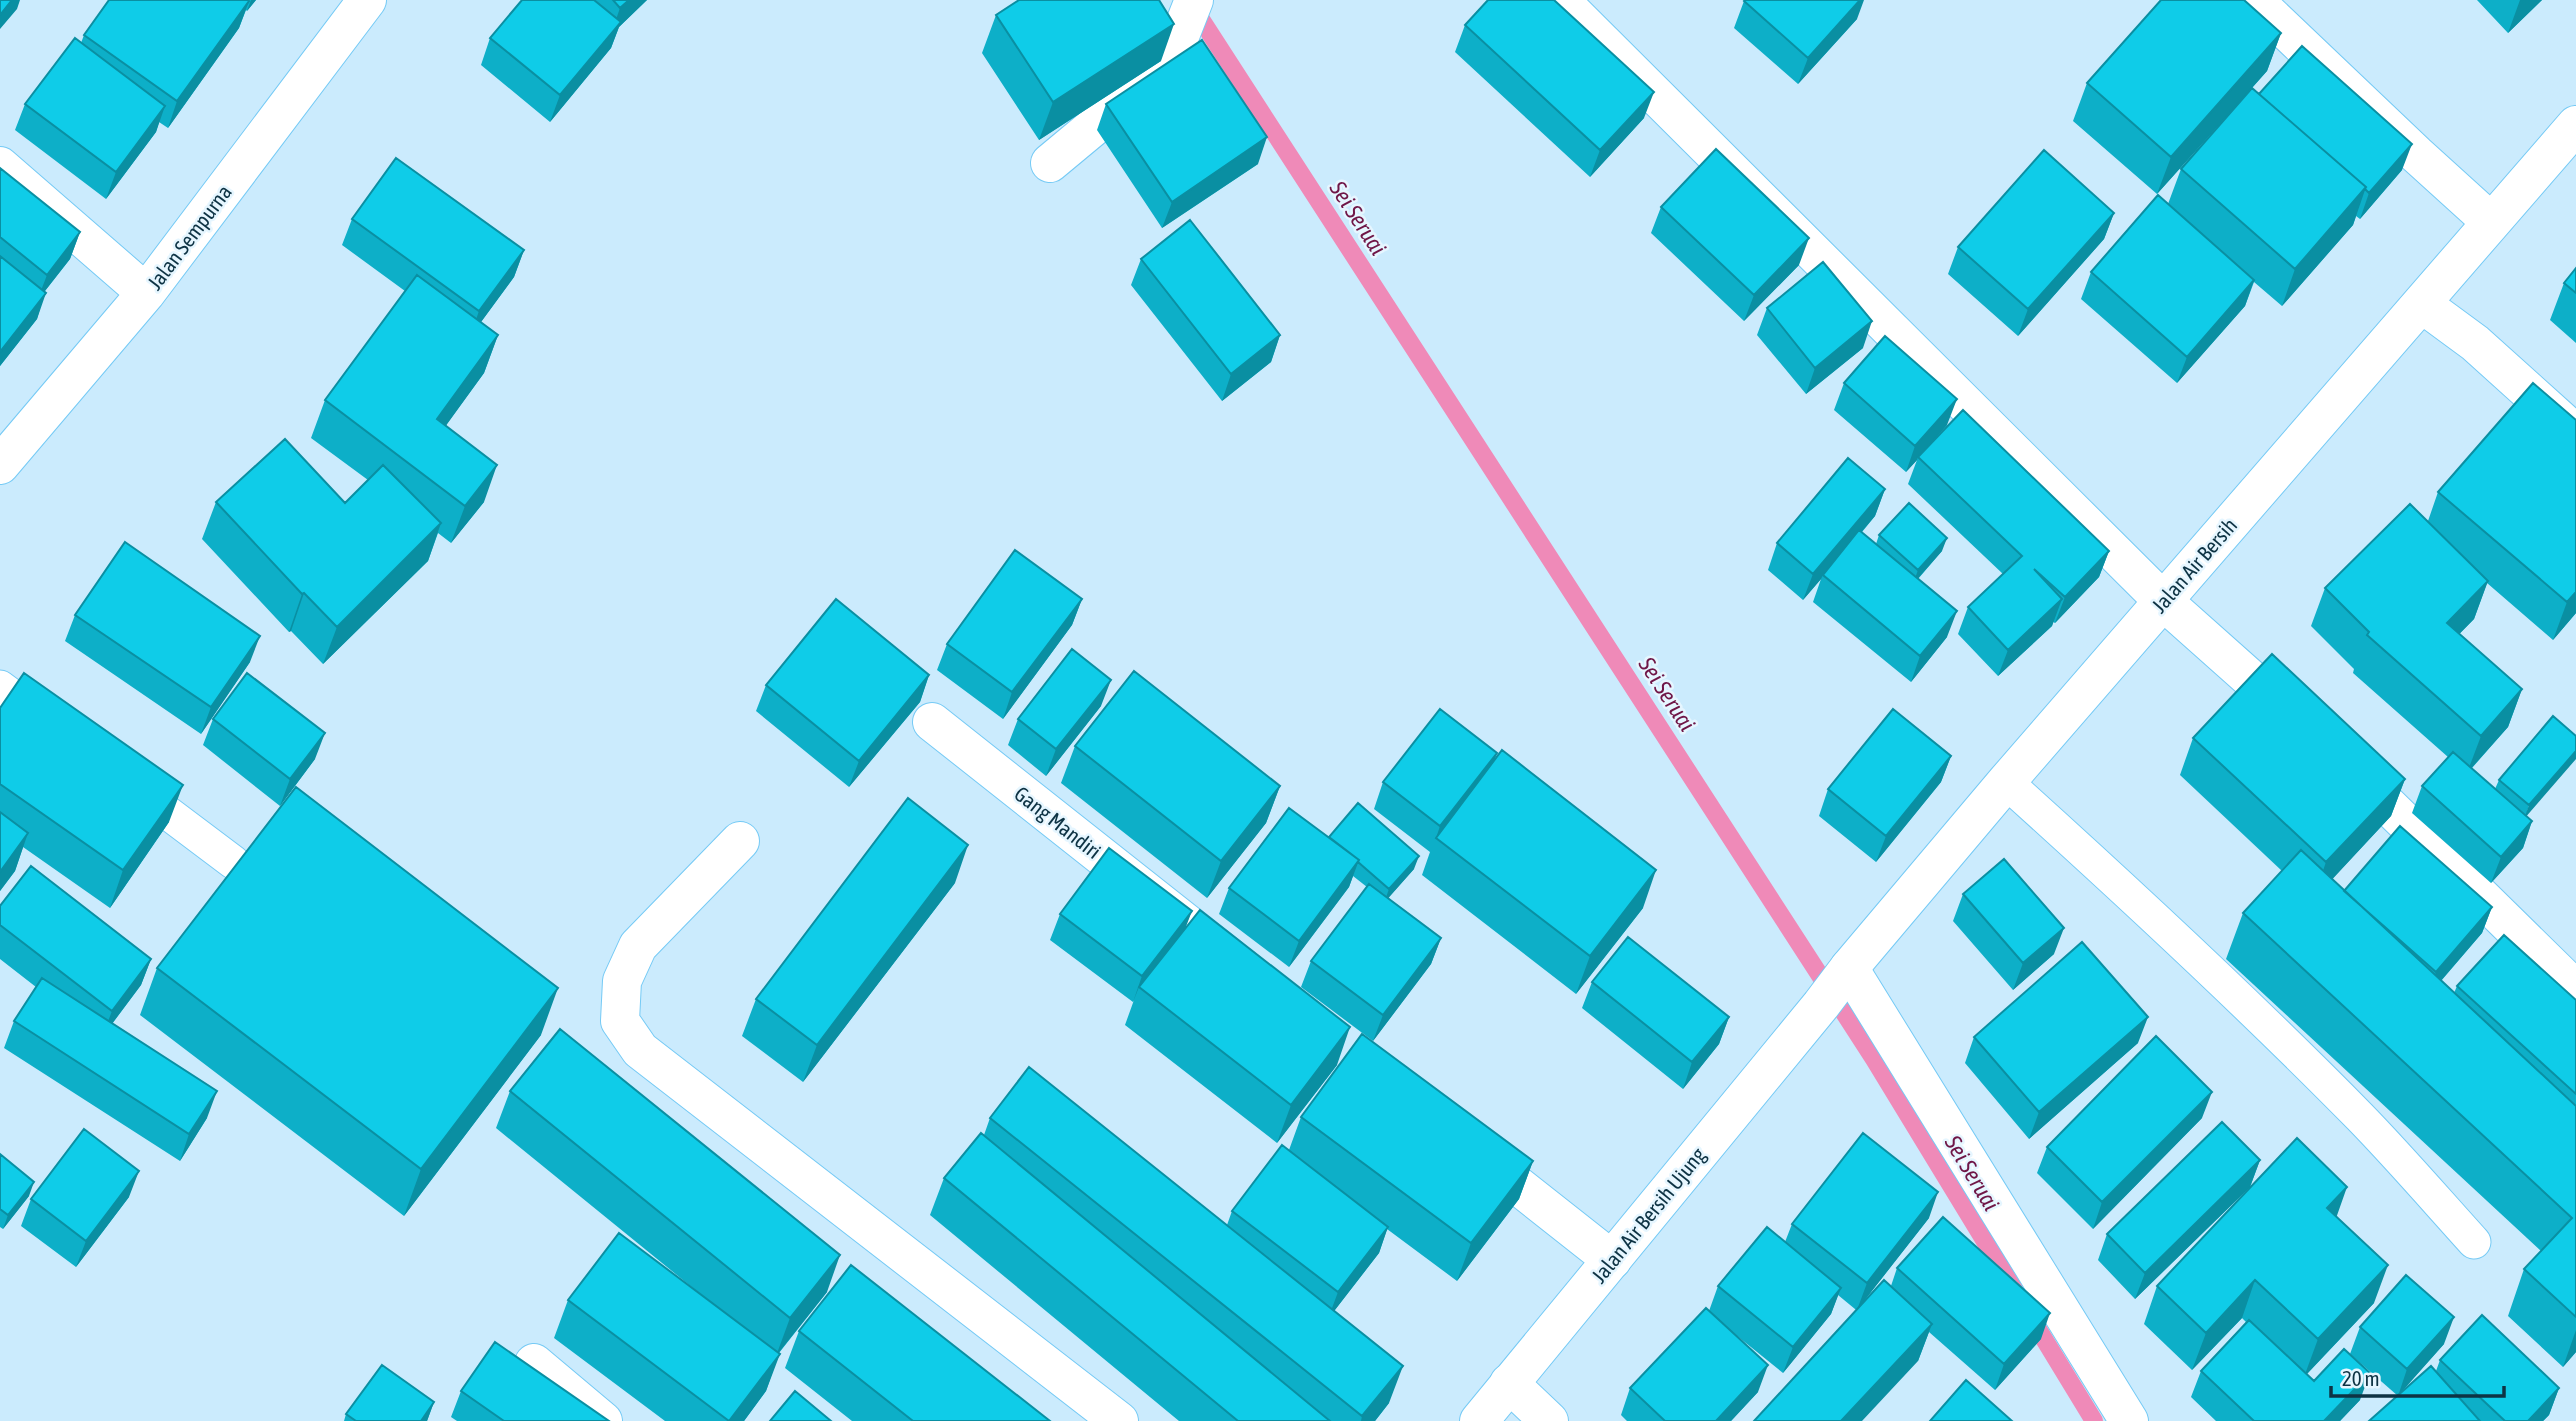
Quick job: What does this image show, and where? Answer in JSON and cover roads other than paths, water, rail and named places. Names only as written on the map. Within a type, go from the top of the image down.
[{"type":"street","name":"Jalan Sempurna","points":[[0,465],[146,293],[367,0]]},
{"type":"street","points":[[1050,163],[1151,79],[1176,46],[1194,0]]},
{"type":"street","points":[[1560,0],[2162,600],[2377,793],[2576,990]]},
{"type":"street","points":[[2254,0],[2491,222]]},
{"type":"street","name":"Jalan Air Bersih","points":[[1817,1009],[2162,600],[2576,125]]},
{"type":"street","points":[[0,166],[146,293]]},
{"type":"street","points":[[2422,304],[2476,343],[2576,435]]},
{"type":"street","name":"Gang Mandiri","points":[[932,722],[1253,976]]},
{"type":"street","points":[[740,841],[638,946],[622,981],[620,1021],[640,1050],[1119,1421]]},
{"type":"street","points":[[1847,972],[2129,1421]]},
{"type":"street","name":"Jalan Air Bersih Ujung","points":[[1479,1421],[1817,1009]]},
{"type":"street","points":[[1460,1140],[1612,1260]]},
{"type":"street","points":[[534,1363],[603,1421]]},
{"type":"street","points":[[1509,1383],[1549,1421]]},
{"type":"lane","points":[[0,687],[67,737]]},
{"type":"lane","points":[[111,770],[233,862]]},
{"type":"lane","points":[[2006,782],[2161,921],[2361,1118],[2474,1242]]},
{"type":"waterway","name":"Sei Seruai","points":[[1193,7],[1874,1059],[2014,1289]]},
{"type":"waterway","name":"Sei Seruai","points":[[2030,1316],[2094,1421]]}]
